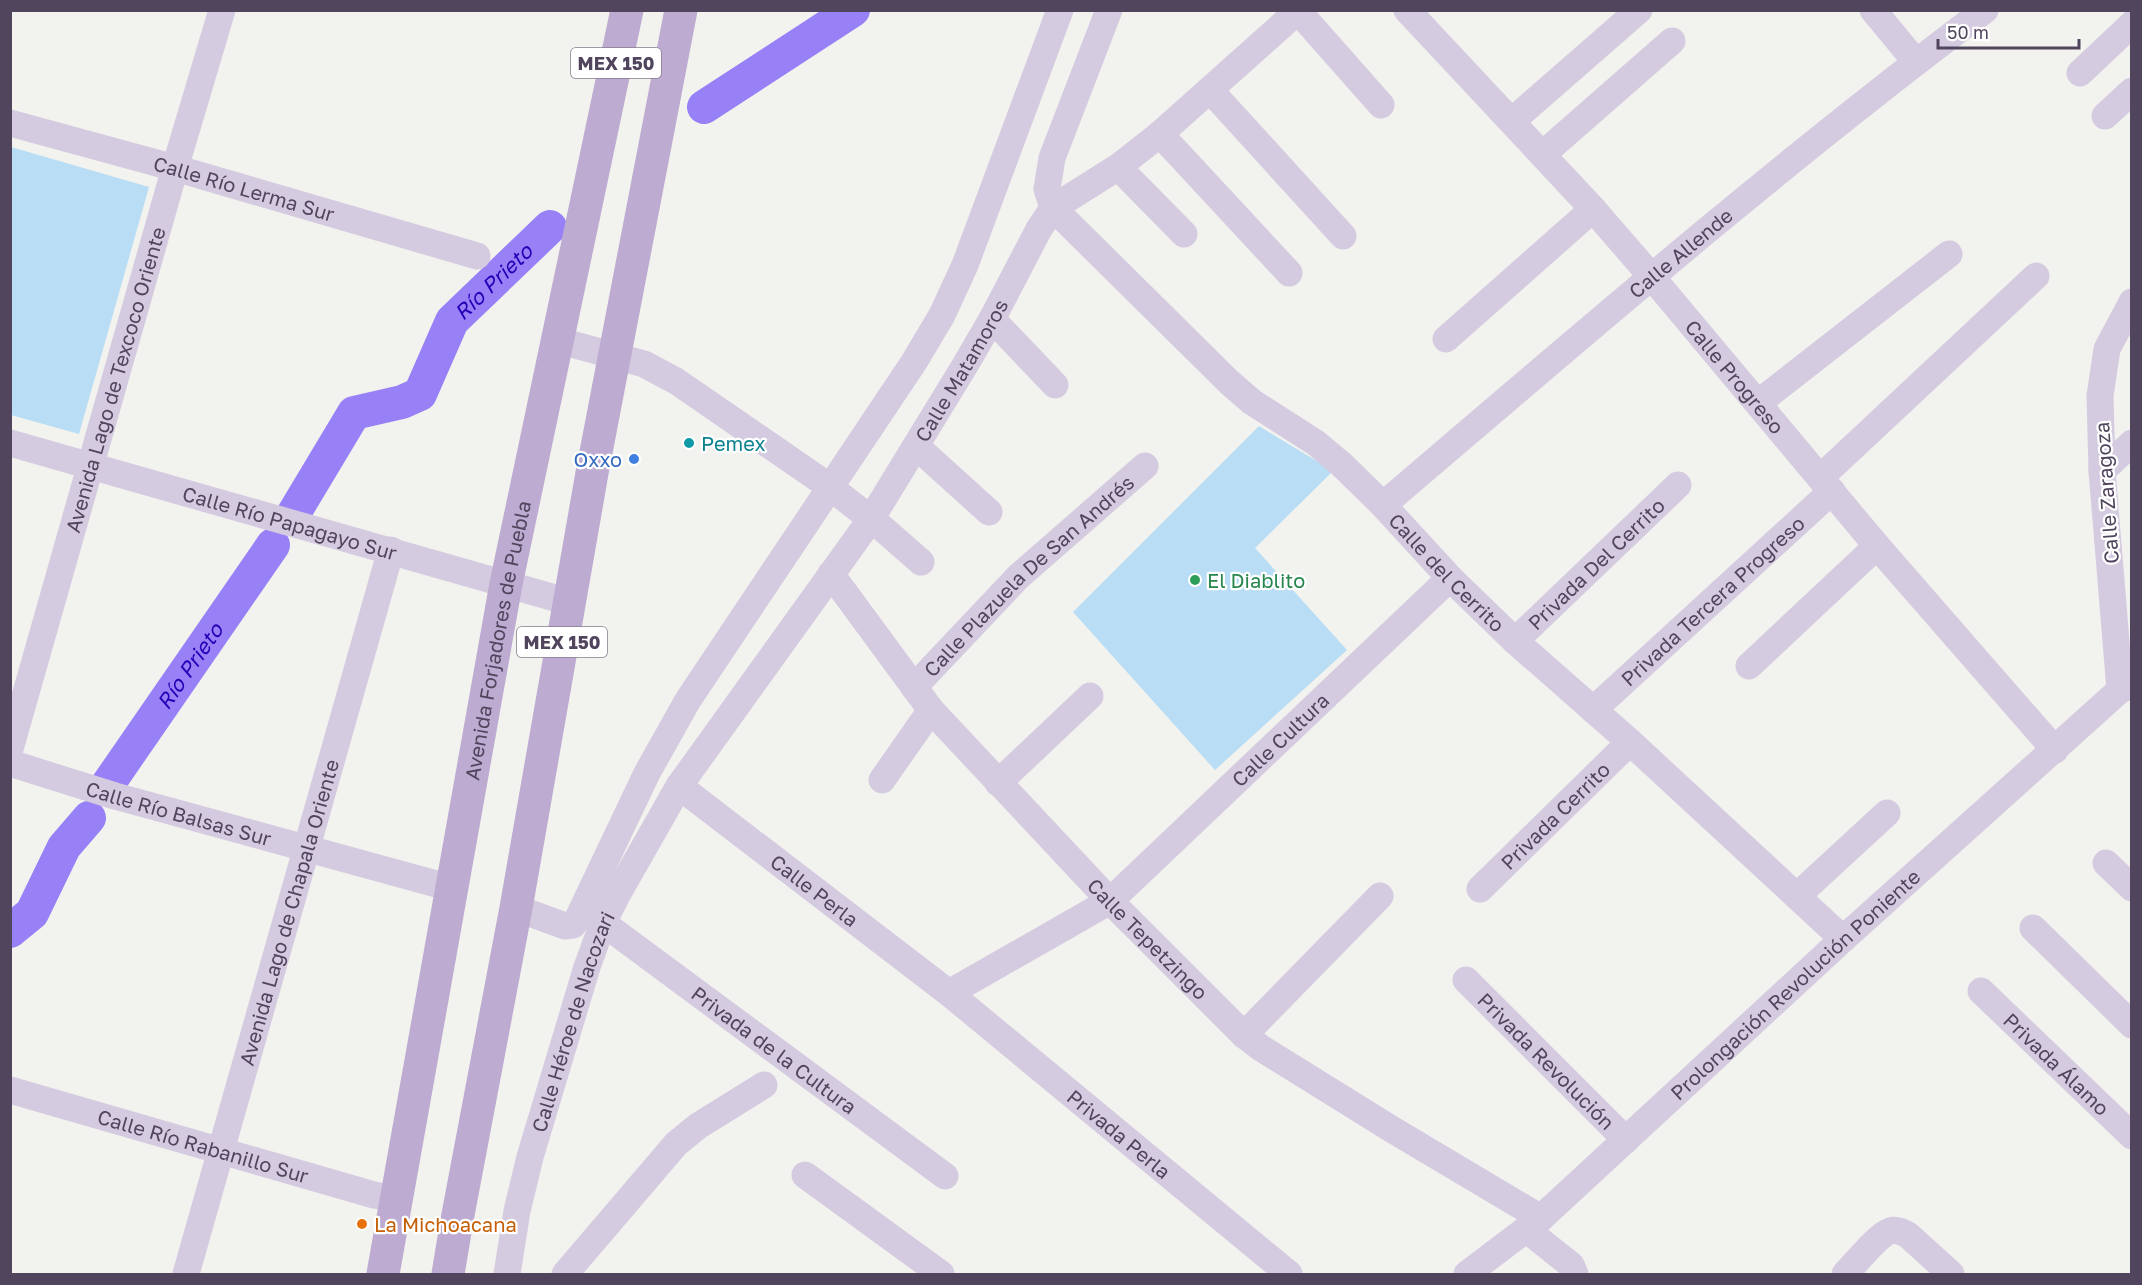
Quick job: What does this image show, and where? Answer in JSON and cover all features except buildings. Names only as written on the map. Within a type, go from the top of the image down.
[{"type":"main road","name":"Avenida Forjadores de Puebla","points":[[383,1275],[506,584],[627,10]]},
{"type":"main road","name":"MEX 150","points":[[448,1275],[516,908],[569,602],[681,10]]},
{"type":"street","name":"Avenida Lago de Texcoco Oriente","points":[[10,748],[222,10]]},
{"type":"street","points":[[516,908],[565,926],[573,925],[578,918],[646,773],[688,700],[914,362],[942,315],[965,265],[1060,10]]},
{"type":"street","points":[[1053,208],[1047,189],[1052,158],[1109,10]]},
{"type":"street","name":"Calle Progreso","points":[[1407,10],[1543,154],[1652,276],[1877,546],[2055,750]]},
{"type":"street","points":[[1512,121],[1639,10]]},
{"type":"street","points":[[1873,10],[1916,62]]},
{"type":"street","name":"Calle Allende","points":[[1383,505],[1652,276],[1916,62],[1985,10]]},
{"type":"street","points":[[1298,11],[1381,105]]},
{"type":"street","name":"Calle Matamoros","points":[[679,786],[871,519],[992,319],[1039,229],[1053,208],[1119,167],[1160,134],[1298,11]]},
{"type":"street","points":[[2080,73],[2132,24]]},
{"type":"street","points":[[1543,154],[1672,41]]},
{"type":"street","points":[[1210,90],[1343,236]]},
{"type":"street","points":[[2105,116],[2132,91]]},
{"type":"street","name":"Calle Río Lerma Sur","points":[[10,123],[175,168],[477,256]]},
{"type":"street","points":[[1160,134],[1289,273]]},
{"type":"street","points":[[1119,167],[1184,234]]},
{"type":"street","name":"Calle del Cerrito","points":[[1053,208],[1229,382],[1252,402],[1316,443],[1341,464],[1383,505],[1450,579],[1515,641],[1630,742],[1843,939]]},
{"type":"street","points":[[1446,339],[1593,209]]},
{"type":"street","points":[[1758,404],[1950,254]]},
{"type":"street","name":"Privada Tercera Progreso","points":[[1593,710],[2036,276]]},
{"type":"street","name":"Calle Zaragoza","points":[[2126,687],[2102,471],[2100,396],[2107,349],[2132,302]]},
{"type":"street","points":[[992,319],[1055,385]]},
{"type":"street","points":[[557,340],[644,364],[676,381],[830,487],[921,562]]},
{"type":"street","name":"Calle Río Papagayo Sur","points":[[10,443],[569,602]]},
{"type":"street","points":[[2102,471],[2132,443]]},
{"type":"street","points":[[916,446],[989,512]]},
{"type":"street","name":"Calle Plazuela De San Andrés","points":[[914,687],[1018,578],[1145,466]]},
{"type":"street","name":"Privada Del Cerrito","points":[[1515,641],[1678,485]]},
{"type":"street","points":[[1749,666],[1877,546]]},
{"type":"street","name":"Avenida Lago de Chapala Oriente","points":[[186,1275],[391,550]]},
{"type":"street","name":"Calle Tepetzingo","points":[[831,574],[931,710],[1110,902],[1244,1035],[1534,1224],[1571,1265],[1575,1275]]},
{"type":"street","name":"Calle Cultura","points":[[949,993],[1110,902],[1450,579]]},
{"type":"street","name":"Prolongación Revolución Poniente","points":[[1467,1275],[1534,1224],[1843,939],[2126,687]]},
{"type":"street","points":[[998,783],[1090,696]]},
{"type":"street","points":[[882,780],[931,710]]},
{"type":"street","name":"Privada Cerrito","points":[[1480,889],[1630,742]]},
{"type":"street","name":"Calle Río Balsas Sur","points":[[10,762],[115,796],[451,888]]},
{"type":"street","name":"Calle Héroe de Nacozari","points":[[507,1275],[517,1211],[530,1157],[587,967],[603,923],[679,786]]},
{"type":"street","name":"Calle Perla","points":[[679,786],[949,993]]},
{"type":"street","points":[[1798,895],[1887,813]]},
{"type":"street","points":[[2106,863],[2132,888]]},
{"type":"street","points":[[1244,1035],[1380,896]]},
{"type":"street","name":"Privada de la Cultura","points":[[603,923],[945,1176]]},
{"type":"street","points":[[2032,928],[2132,1025]]},
{"type":"street","name":"Privada Revolución","points":[[1466,980],[1626,1140]]},
{"type":"street","name":"Privada Álamo","points":[[1981,991],[2132,1136]]},
{"type":"street","name":"Privada Perla","points":[[949,993],[1289,1275]]},
{"type":"street","name":"Privada de la Cultura","points":[[565,1275],[676,1144],[698,1126],[764,1085]]},
{"type":"street","name":"Calle Río Rabanillo Sur","points":[[10,1090],[374,1195],[397,1199]]},
{"type":"street","points":[[805,1175],[941,1275]]},
{"type":"street","points":[[1845,1275],[1877,1240],[1889,1231],[1900,1231],[1908,1235],[1951,1275]]},
{"type":"shaded area","points":[[11,147],[149,187],[79,434],[11,415]]},
{"type":"shaded area","name":"El Diablito","points":[[1259,426],[1333,471],[1255,548],[1347,650],[1215,770],[1073,612]]},
{"type":"waterway","points":[[704,107],[853,10]]},
{"type":"waterway","name":"Río Prieto","points":[[291,518],[354,413],[402,402],[420,394],[452,321],[550,227]]},
{"type":"waterway","name":"Río Prieto","points":[[106,787],[273,545]]},
{"type":"waterway","name":"Río Prieto","points":[[10,931],[32,913],[64,847],[89,818]]},
{"type":"place","name":"Pemex","points":[[689,443]]},
{"type":"place","name":"Oxxo","points":[[634,459]]},
{"type":"place","name":"El Diablito","points":[[1195,580]]},
{"type":"place","name":"La Michoacana","points":[[362,1224]]}]
